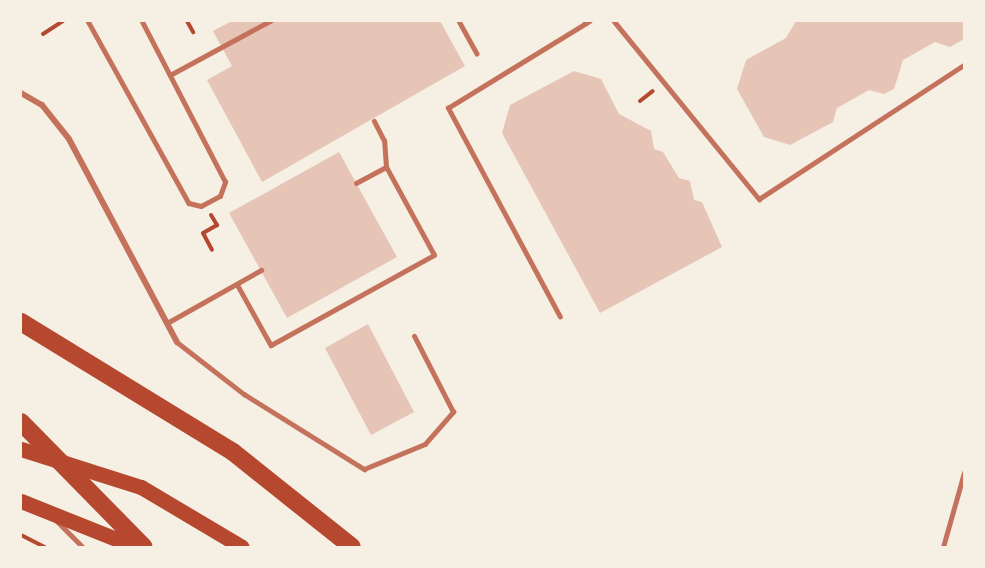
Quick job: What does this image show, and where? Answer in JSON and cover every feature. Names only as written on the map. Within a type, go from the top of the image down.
[{"type":"highway","points":[[21,322],[233,452],[352,547]]},
{"type":"highway","points":[[21,422],[144,547]]},
{"type":"main road","points":[[21,449],[141,487],[242,547]]},
{"type":"main road","points":[[21,501],[136,547]]},
{"type":"street","points":[[21,93],[42,105],[69,139],[177,342]]},
{"type":"lane","points":[[88,21],[189,203],[201,206],[220,196],[225,182],[143,21]]},
{"type":"lane","points":[[170,75],[270,21]]},
{"type":"lane","points":[[459,21],[477,53]]},
{"type":"lane","points":[[614,21],[759,199],[964,65]]},
{"type":"lane","points":[[560,317],[448,108],[588,22]]},
{"type":"lane","points":[[237,284],[272,345],[434,255],[386,167],[384,141],[374,121]]},
{"type":"lane","points":[[356,183],[386,167]]},
{"type":"lane","points":[[167,323],[261,270]]},
{"type":"lane","points":[[177,342],[244,394],[364,469],[425,444],[453,412],[414,336]]},
{"type":"lane","points":[[943,547],[964,473]]},
{"type":"lane","points":[[43,508],[83,547]]},
{"type":"path","points":[[45,32],[63,21]]},
{"type":"path","points":[[187,21],[193,32]]},
{"type":"path","points":[[640,101],[653,90]]},
{"type":"path","points":[[211,215],[217,225],[203,233],[212,250]]},
{"type":"path","points":[[21,535],[45,547]]},
{"type":"building","points":[[232,21],[440,21],[465,66],[262,182],[207,80],[232,66],[213,31]]},
{"type":"building","points":[[796,21],[964,21],[964,39],[950,47],[935,42],[903,60],[894,89],[884,94],[869,90],[837,108],[833,122],[790,145],[764,137],[737,89],[746,60],[786,38]]},
{"type":"building","points":[[574,71],[601,79],[619,114],[651,131],[654,149],[663,152],[679,178],[690,181],[694,200],[702,202],[722,247],[600,313],[502,133],[510,105]]},
{"type":"building","points":[[339,152],[397,257],[287,318],[229,213]]},
{"type":"building","points":[[368,324],[414,412],[371,435],[325,348]]}]
